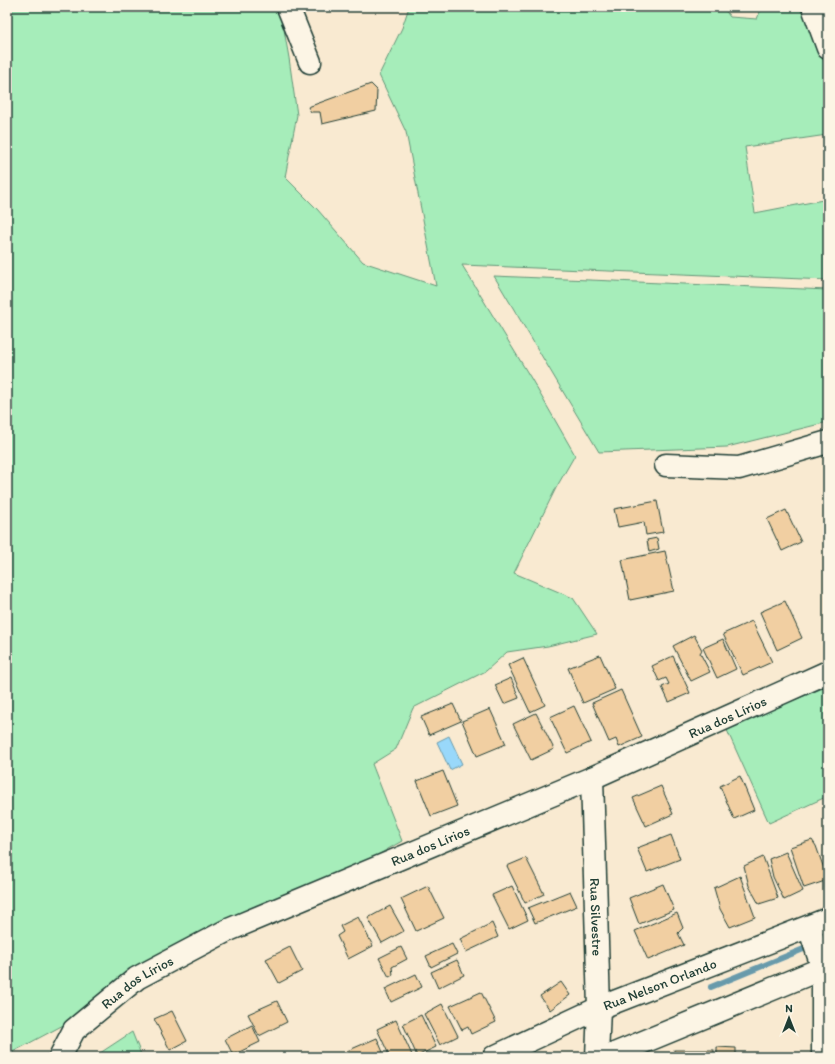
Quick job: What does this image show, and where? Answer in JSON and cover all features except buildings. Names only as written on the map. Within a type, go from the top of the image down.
[{"type":"street","points":[[288,7],[310,62]]},
{"type":"street","points":[[814,7],[828,48]]},
{"type":"street","points":[[666,465],[739,468],[828,442]]},
{"type":"street","name":"Rua dos Lírios","points":[[60,1057],[74,1030],[137,978],[226,931],[592,778],[828,672]]},
{"type":"street","name":"Rua Silvestre","points":[[592,778],[599,1008],[598,1057]]},
{"type":"street","points":[[818,923],[825,968],[823,1057]]},
{"type":"street","name":"Rua Nelson Orlando","points":[[494,1057],[599,1008],[818,923]]},
{"type":"street","points":[[607,1057],[825,968]]},
{"type":"green space","points":[[7,7],[280,7],[297,115],[285,177],[317,209],[363,262],[436,286],[406,132],[379,75],[402,28],[409,7],[723,7],[730,17],[757,19],[762,7],[802,7],[828,71],[827,135],[745,147],[755,213],[828,199],[828,280],[462,265],[532,380],[575,455],[556,488],[514,573],[573,598],[597,634],[548,646],[507,652],[486,671],[413,708],[396,749],[372,764],[402,841],[308,895],[7,1055]]},
{"type":"green space","points":[[494,276],[828,290],[828,422],[727,447],[599,452]]},
{"type":"green space","points":[[828,686],[828,796],[769,823],[726,728]]},
{"type":"green space","points":[[132,1032],[142,1057],[94,1057]]},
{"type":"water","points":[[449,736],[462,764],[450,770],[437,742]]},
{"type":"waterway","points":[[711,987],[828,939]]}]
